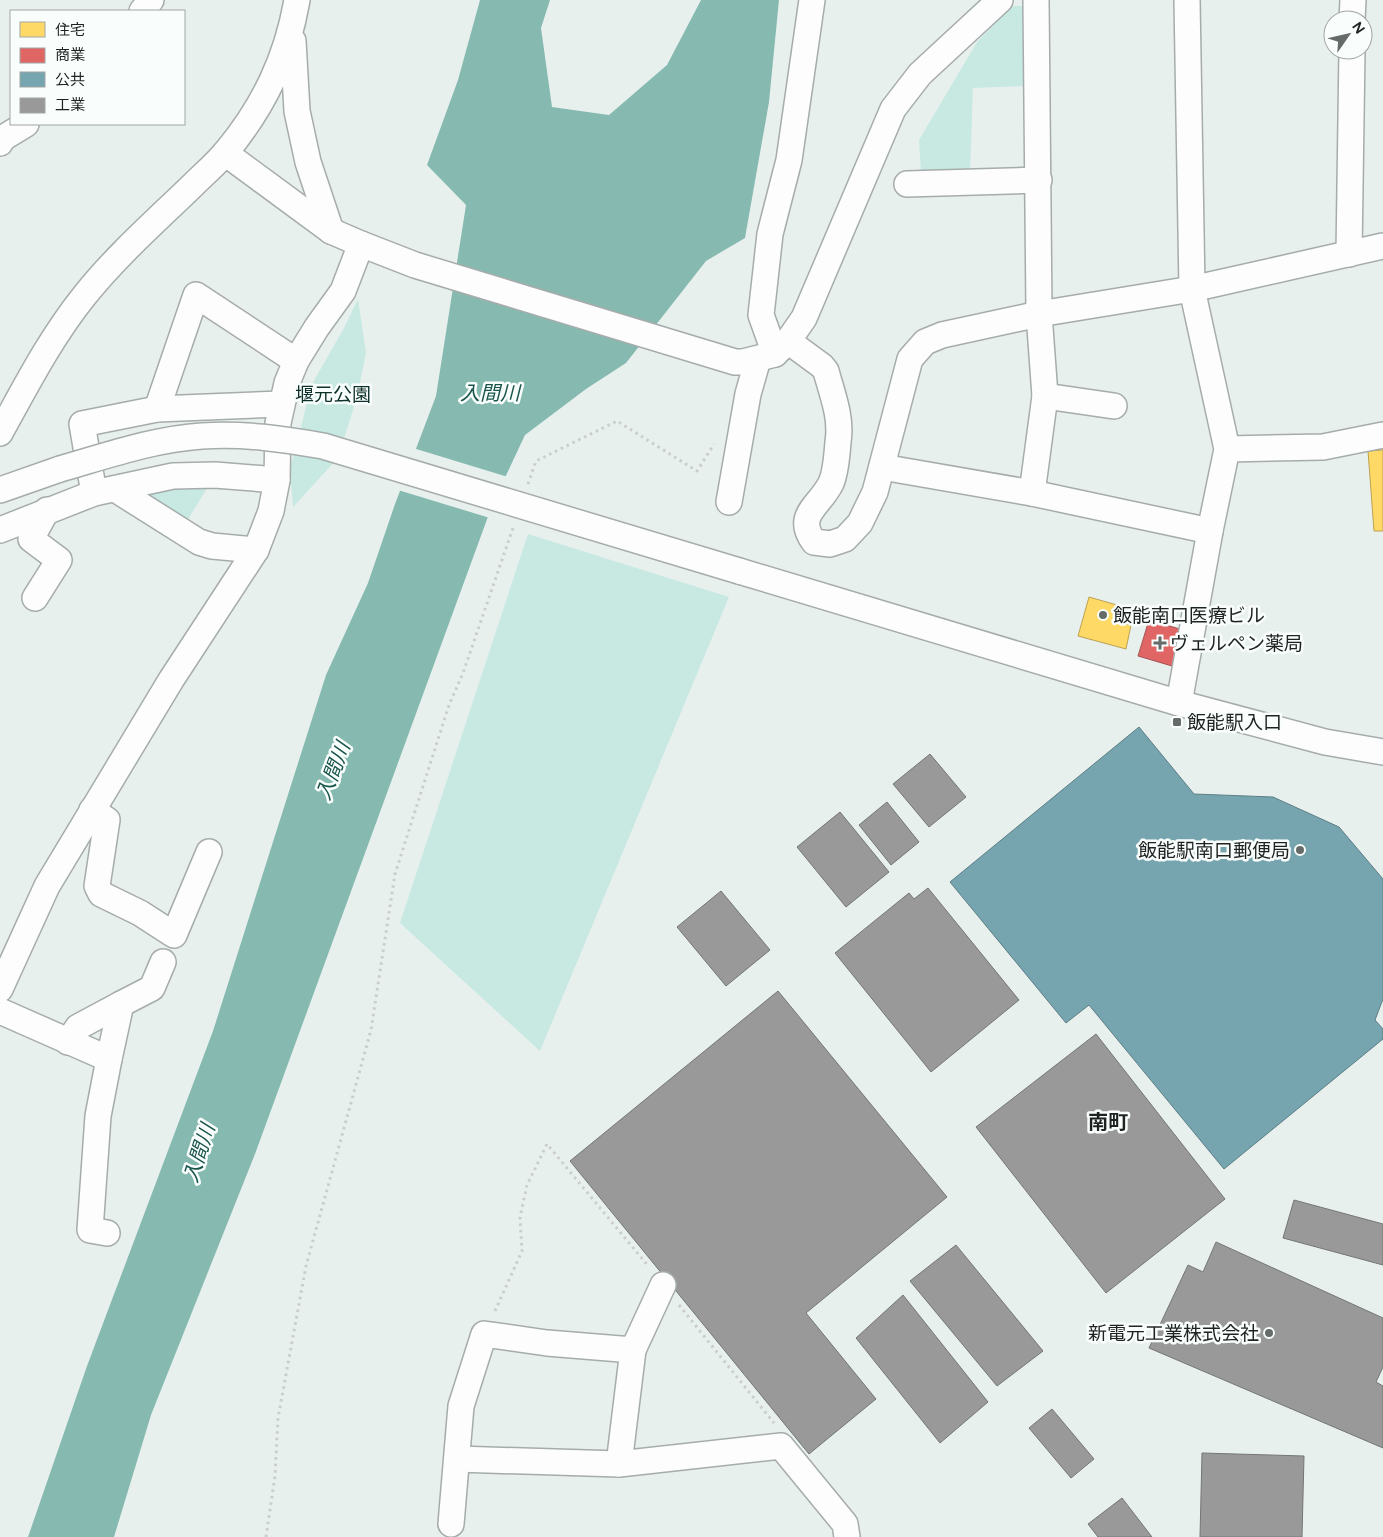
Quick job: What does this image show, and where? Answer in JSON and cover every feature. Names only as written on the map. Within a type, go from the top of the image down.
[{"type":"street","points":[[143,10],[151,0]]},
{"type":"street","points":[[0,433],[61,327],[86,294],[116,261],[225,153],[263,98],[276,74],[292,29],[297,0]]},
{"type":"street","points":[[729,502],[748,394],[764,354],[761,315],[770,234],[789,160],[812,0]]},
{"type":"street","points":[[764,354],[804,318],[893,109],[920,74],[1000,0]]},
{"type":"street","points":[[1032,493],[1045,396],[1039,314],[1036,0]]},
{"type":"street","points":[[1180,702],[1210,531],[1227,449],[1192,289],[1187,0]]},
{"type":"street","points":[[292,29],[297,111],[308,162],[331,231]]},
{"type":"street","points":[[1349,254],[1352,60]]},
{"type":"street","points":[[0,143],[3,138],[24,125]]},
{"type":"street","points":[[225,153],[331,231],[415,265],[764,354],[822,366],[826,371],[838,414],[839,440],[832,481],[825,494],[809,512],[806,522],[808,533],[814,542],[830,544],[844,539],[860,523],[875,492],[910,359],[925,342],[942,335],[1039,314],[1192,289],[1383,246]]},
{"type":"street","points":[[907,184],[1038,180]]},
{"type":"street","points":[[0,989],[47,886],[171,680],[256,550],[272,511],[277,480],[278,423],[281,404],[296,361],[317,327],[343,291],[361,244]]},
{"type":"street","points":[[157,409],[196,295],[296,361]]},
{"type":"street","points":[[1045,396],[1114,406]]},
{"type":"street","points":[[256,550],[212,546],[199,542],[104,491],[82,424],[157,409],[281,404]]},
{"type":"street","points":[[1227,449],[1323,447],[1383,435]]},
{"type":"street","points":[[0,490],[60,469],[142,446],[201,436],[260,436],[314,444],[1180,702],[1325,742],[1383,752]]},
{"type":"street","points":[[882,467],[1032,493],[1210,531]]},
{"type":"street","points":[[0,530],[47,510],[104,491],[173,476],[215,475],[277,480]]},
{"type":"street","points":[[35,598],[59,560],[31,539],[47,510]]},
{"type":"street","points":[[92,810],[107,820],[97,886],[101,894],[140,913],[174,935],[209,852]]},
{"type":"street","points":[[68,1042],[78,1027],[152,988],[163,962]]},
{"type":"street","points":[[107,1233],[90,1230],[109,1118],[110,1059],[121,1004]]},
{"type":"street","points":[[0,1011],[110,1059]]},
{"type":"street","points":[[619,1464],[633,1350],[663,1285]]},
{"type":"street","points":[[451,1524],[461,1406],[484,1334],[547,1343],[633,1350]]},
{"type":"street","points":[[457,1459],[619,1464],[781,1446],[845,1524],[847,1537]]},
{"type":"path","points":[[526,489],[536,461],[616,420],[697,471],[715,441]]},
{"type":"path","points":[[266,1537],[275,1476],[278,1418],[306,1266],[371,1030],[395,874],[449,705],[463,673],[514,526]]},
{"type":"path","points":[[484,1334],[522,1251],[520,1217],[527,1185],[547,1144],[783,1434],[781,1446]]},
{"type":"green space","points":[[1012,6],[1031,6],[1026,86],[973,88],[970,172],[921,174],[919,140],[977,42]]},
{"type":"green space","name":"堰元公園","points":[[358,299],[366,353],[357,397],[338,458],[293,507],[290,469],[312,384]]},
{"type":"green space","points":[[209,485],[187,521],[136,491]]},
{"type":"green space","points":[[528,534],[729,597],[540,1051],[400,923]]},
{"type":"water","name":"入間川","points":[[480,0],[550,0],[541,28],[552,107],[609,115],[667,65],[701,0],[779,0],[769,102],[745,238],[706,261],[626,363],[586,389],[525,435],[493,503],[255,1154],[151,1415],[114,1537],[28,1537],[87,1366],[213,1031],[326,675],[368,583],[395,504],[436,396],[466,205],[427,165],[458,80]]},
{"type":"pier","points":[[413,448],[508,477],[490,518],[398,490]]},
{"type":"building: 住宅","points":[[1383,450],[1383,531],[1374,531],[1368,451]]},
{"type":"building: 住宅","name":"飯能南口医療ビル","points":[[1089,597],[1124,607],[1122,624],[1131,625],[1126,649],[1078,636]]},
{"type":"building: 商業","name":"ヴェルペン薬局","points":[[1149,620],[1183,630],[1172,666],[1138,656]]},
{"type":"building: 公共","points":[[1139,727],[1194,794],[1273,797],[1339,827],[1383,879],[1383,999],[1375,1020],[1383,1029],[1383,1039],[1224,1169],[1089,1005],[1066,1023],[950,882]]},
{"type":"building: 工業","points":[[930,754],[966,797],[929,827],[893,784]]},
{"type":"building: 工業","points":[[887,802],[919,842],[891,865],[859,825]]},
{"type":"building: 工業","points":[[840,812],[889,872],[846,907],[797,847]]},
{"type":"building: 工業","points":[[928,888],[1019,1000],[931,1072],[835,953],[909,893],[914,899]]},
{"type":"building: 工業","points":[[721,891],[770,950],[726,986],[677,927]]},
{"type":"building: 工業","points":[[778,991],[947,1197],[806,1313],[876,1399],[809,1454],[570,1161]]},
{"type":"building: 工業","points":[[1096,1034],[1225,1199],[1106,1293],[976,1127]]},
{"type":"building: 工業","points":[[1294,1200],[1383,1224],[1383,1265],[1283,1238]]},
{"type":"building: 工業","name":"新電元工業株式会社","points":[[1216,1242],[1383,1318],[1383,1367],[1376,1382],[1383,1386],[1383,1448],[1149,1348],[1188,1265],[1203,1272]]},
{"type":"building: 工業","points":[[956,1245],[1043,1351],[997,1386],[910,1281]]},
{"type":"building: 工業","points":[[903,1295],[988,1402],[940,1443],[856,1338]]},
{"type":"building: 工業","points":[[1052,1409],[1094,1459],[1071,1478],[1029,1428]]},
{"type":"building: 工業","points":[[1202,1453],[1304,1456],[1302,1537],[1200,1537]]},
{"type":"building: 工業","points":[[1122,1498],[1152,1537],[1098,1537],[1088,1524]]},
{"type":"place","name":"飯能南口医療ビル","points":[[1103,615]]},
{"type":"place","name":"ヴェルペン薬局","points":[[1160,643]]},
{"type":"place","name":"飯能駅入口","points":[[1177,722]]},
{"type":"place","name":"飯能駅南口郵便局","points":[[1300,850]]},
{"type":"place","name":"新電元工業株式会社","points":[[1269,1333]]},
{"type":"district","name":"南町","points":[[1108,1122]]}]
